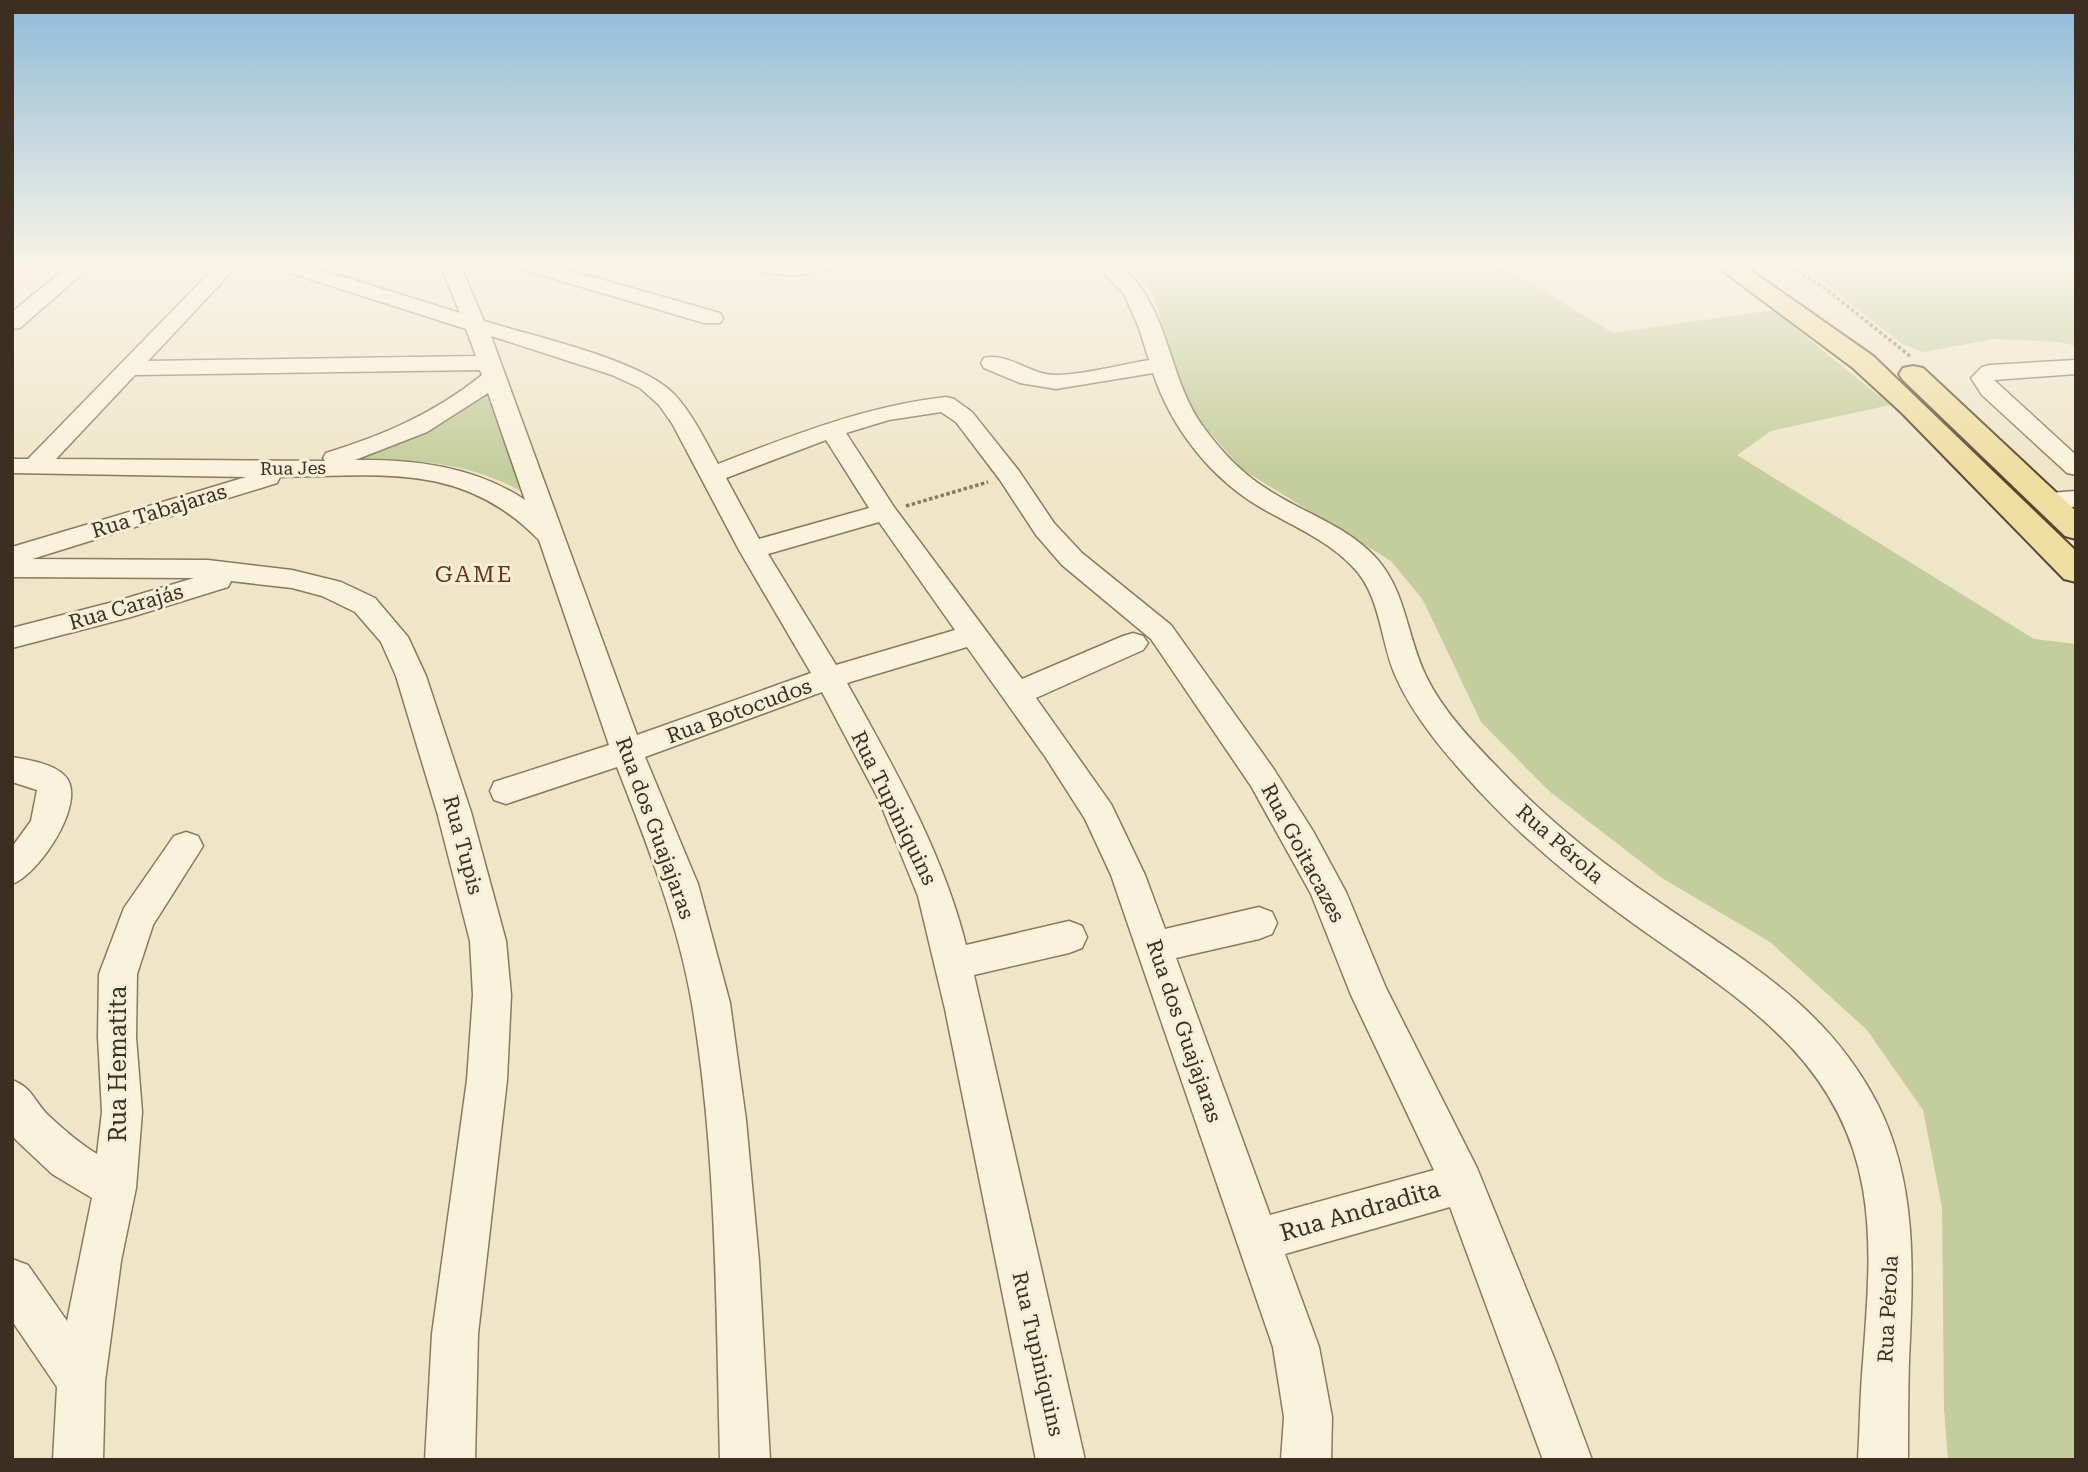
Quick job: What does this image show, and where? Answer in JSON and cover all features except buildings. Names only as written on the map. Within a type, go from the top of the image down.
[{"type":"main road","points":[[1825,334],[1863,362],[1912,407],[2076,571]]},
{"type":"main road","points":[[1864,334],[1946,403],[2076,529]]},
{"type":"main road","points":[[2003,500],[2044,500]]},
{"type":"street","points":[[24,466],[130,368],[163,334]]},
{"type":"street","name":"Rua dos Guajajaras","points":[[479,334],[627,751],[680,884],[711,1003],[726,1120],[735,1236],[746,1460]]},
{"type":"street","name":"Rua Tupiniquins","points":[[502,334],[607,365],[648,383],[667,400],[685,425],[752,550],[829,678],[895,799],[936,897],[953,964],[1061,1460]]},
{"type":"street","name":"Rua Pérola","points":[[1151,334],[1175,400],[1222,466],[1255,493],[1349,546],[1371,569],[1390,604],[1410,675],[1431,709],[1523,814],[1577,863],[1730,967],[1803,1028],[1850,1093],[1879,1157],[1890,1215],[1892,1276],[1883,1460]]},
{"type":"street","points":[[992,363],[1028,378],[1056,382],[1161,365]]},
{"type":"street","points":[[2076,367],[2004,371],[1984,375],[1982,378],[1990,390],[2076,468]]},
{"type":"street","points":[[130,368],[491,370]]},
{"type":"street","name":"Rua Tabajaras","points":[[12,556],[421,428],[452,411],[491,370]]},
{"type":"street","name":"Rua Goitacazes","points":[[832,430],[918,407],[946,404],[964,417],[1010,476],[1045,530],[1072,559],[1161,632],[1262,777],[1328,892],[1370,995],[1462,1183],[1569,1460]]},
{"type":"street","points":[[712,475],[832,430]]},
{"type":"street","name":"Rua dos Guajajaras","points":[[832,430],[885,512],[1018,693],[1099,813],[1128,875],[1296,1347],[1308,1417],[1306,1460]]},
{"type":"street","name":"Rua Jes","points":[[24,466],[382,468],[441,473],[503,495],[532,516],[553,540]]},
{"type":"street","points":[[2044,500],[2076,499]]},
{"type":"street","points":[[752,550],[885,512]]},
{"type":"street","name":"Rua Tupis","points":[[12,568],[208,569],[239,575],[292,579],[331,589],[365,606],[393,637],[411,676],[428,725],[488,941],[492,995],[487,1080],[455,1334],[450,1460]]},
{"type":"street","name":"Rua Carajás","points":[[12,638],[121,610],[239,575]]},
{"type":"street","name":"Rua Botocudos","points":[[506,791],[627,751],[829,678],[973,635]]},
{"type":"street","points":[[1018,693],[1133,643]]},
{"type":"street","points":[[12,769],[32,774],[52,784],[54,801],[48,825],[12,870]]},
{"type":"street","name":"Rua Hematita","points":[[78,1460],[81,1381],[99,1261],[115,1188],[122,1112],[117,1037],[118,974],[137,919],[186,846]]},
{"type":"street","points":[[1155,947],[1259,923]]},
{"type":"street","points":[[953,964],[1069,937]]},
{"type":"street","points":[[12,1099],[31,1127],[67,1159],[115,1188]]},
{"type":"street","name":"Rua Andradita","points":[[1258,1240],[1462,1183]]},
{"type":"street","points":[[12,1281],[81,1381]]},
{"type":"path","points":[[885,512],[1010,476]]},
{"type":"green space","points":[[1164,334],[1802,334],[1890,405],[1771,431],[1737,455],[2034,639],[2076,644],[2076,1460],[1948,1460],[1944,1408],[1942,1207],[1923,1110],[1867,1030],[1770,942],[1662,878],[1549,791],[1481,722],[1423,600],[1391,561],[1243,470],[1196,417],[1181,395]]},
{"type":"green space","points":[[1889,334],[2076,334],[2076,346],[2059,342],[1995,339],[1923,352],[1902,344]]},
{"type":"green space","points":[[485,391],[523,492],[477,473],[431,463],[334,460],[434,428],[469,406]]},
{"type":"district","name":"GAME","points":[[474,574]]}]
